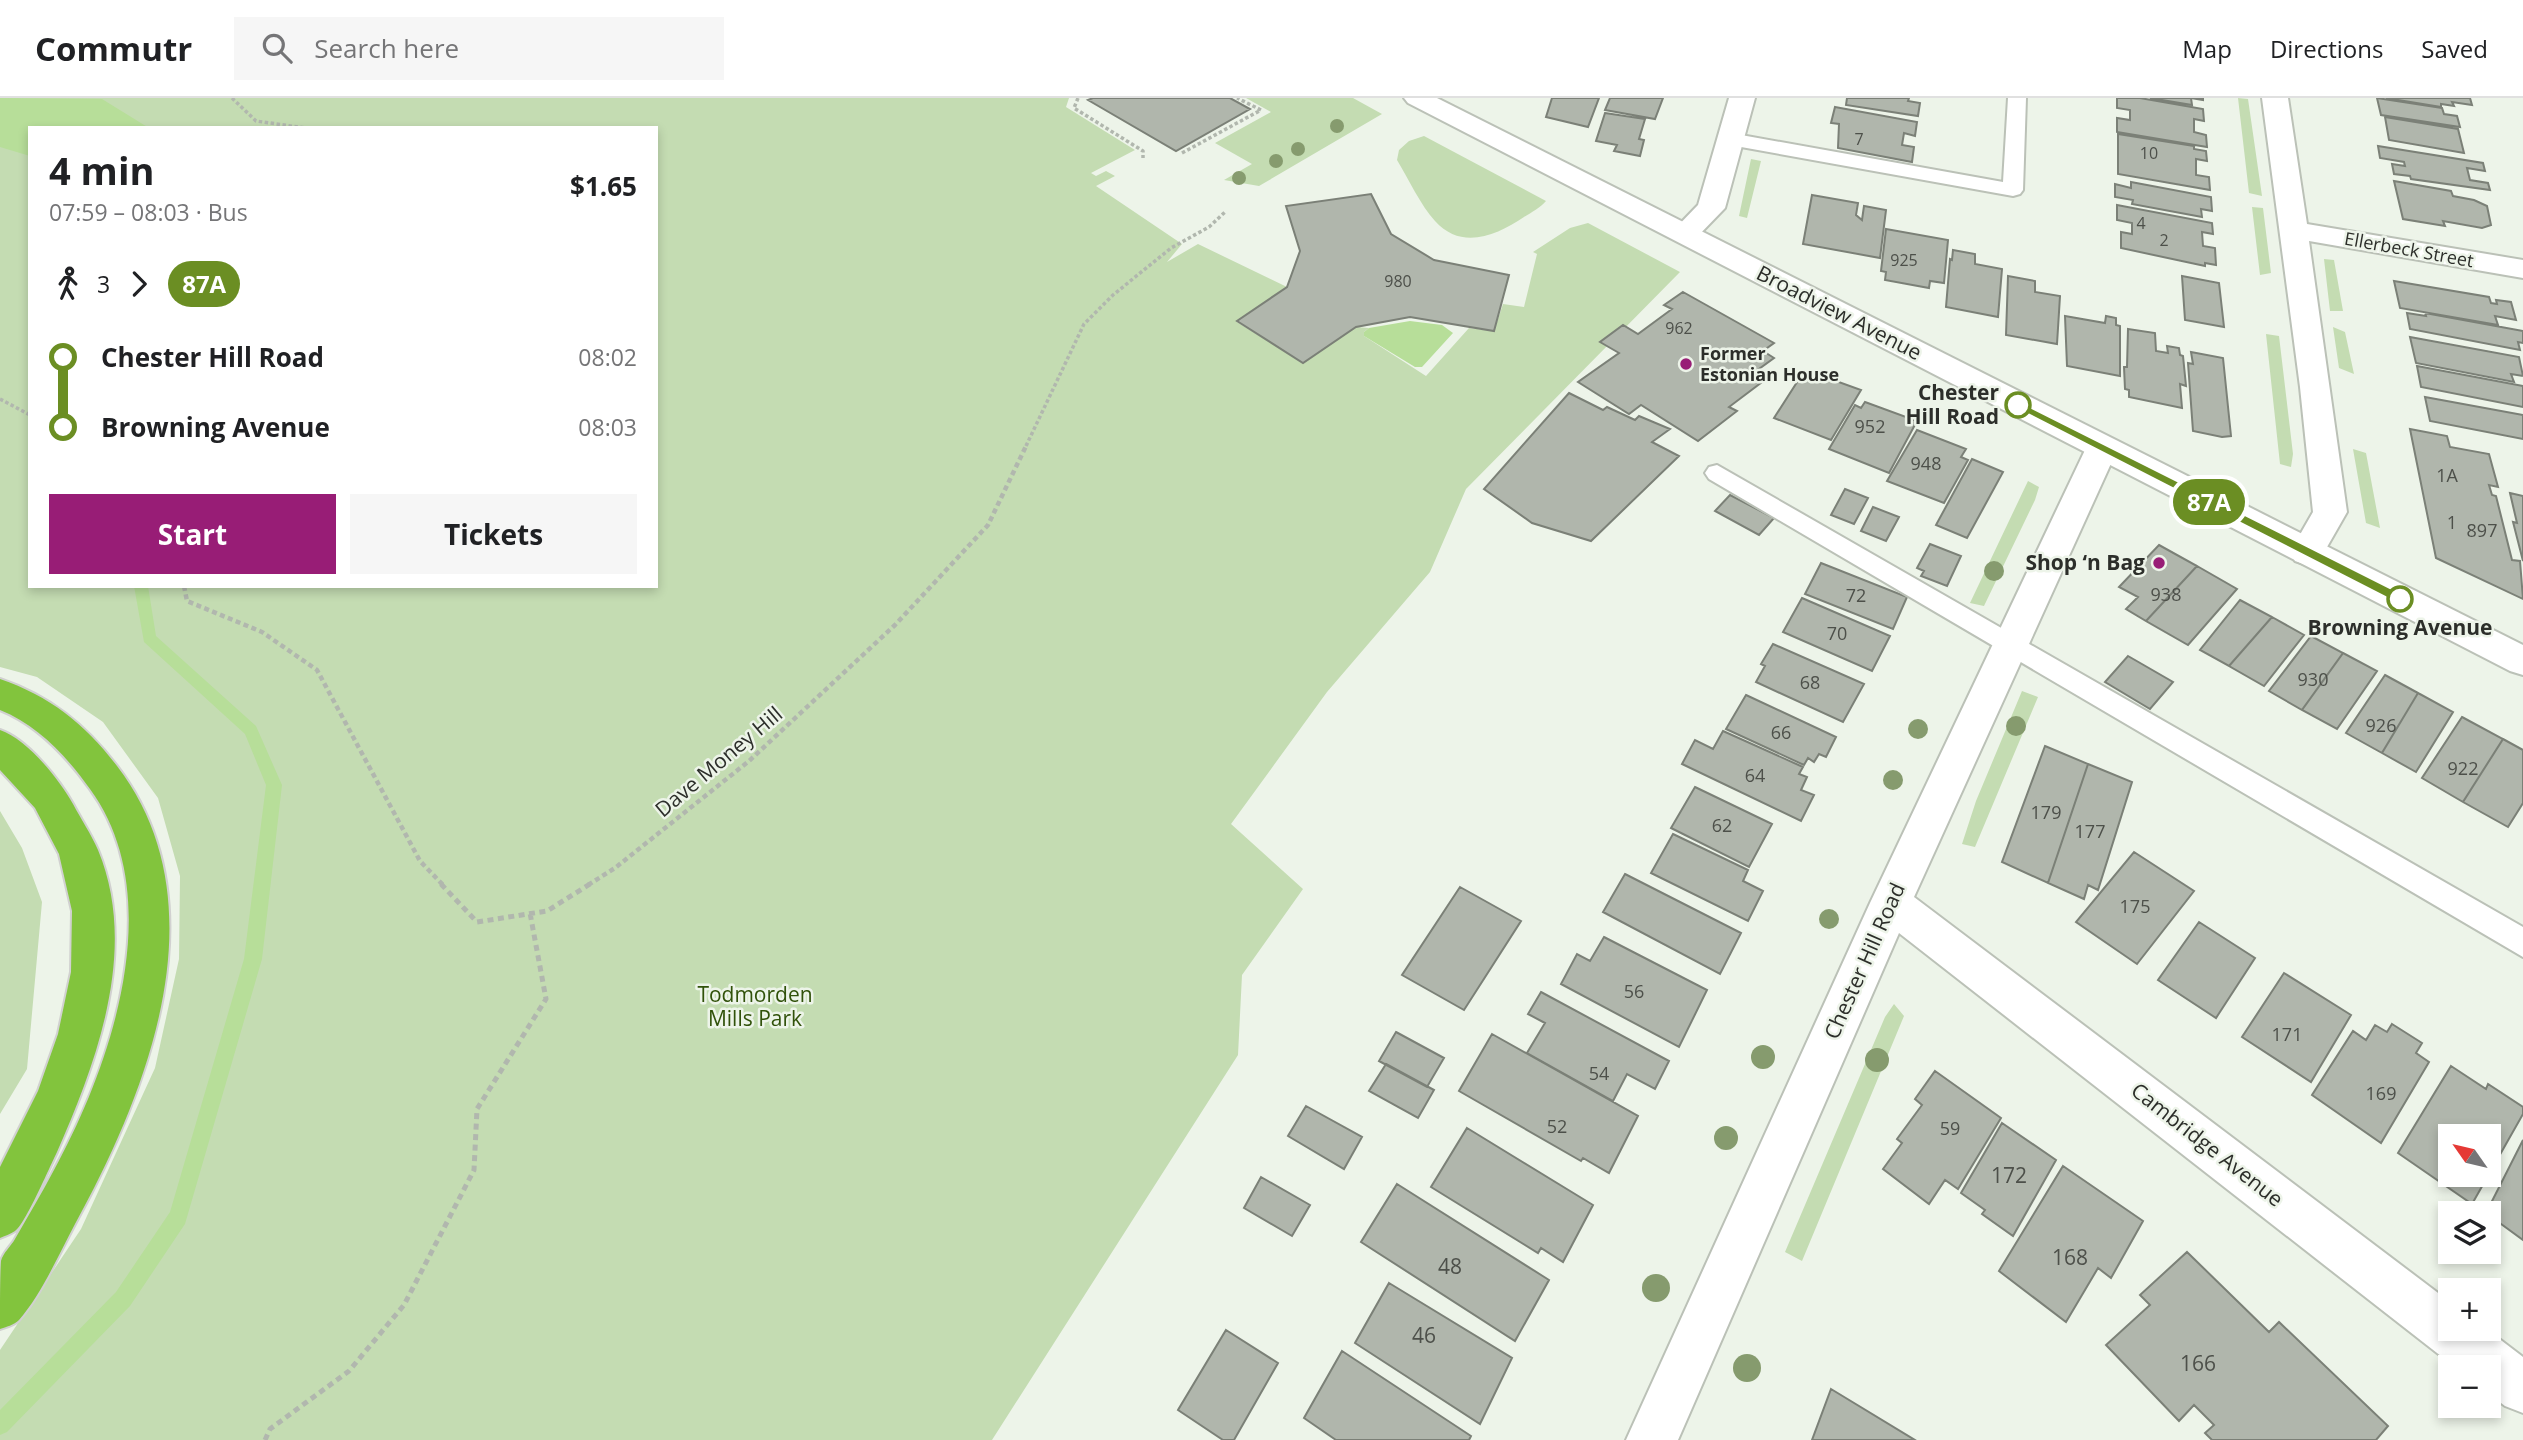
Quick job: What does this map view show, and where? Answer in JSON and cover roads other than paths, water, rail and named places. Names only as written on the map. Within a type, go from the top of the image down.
[{"type":"highway","points":[[0,694],[23,703],[65,732],[87,755],[122,802],[139,846],[149,907],[144,993],[123,1072],[59,1209],[0,1305]]},
{"type":"highway","points":[[0,745],[32,773],[62,813],[87,875],[94,943],[90,998],[69,1071],[18,1183],[0,1214]]},
{"type":"street","name":"Broadview Avenue","points":[[1417,98],[2523,661]]},
{"type":"street","points":[[1685,233],[1711,208],[1742,98]]},
{"type":"street","points":[[2275,98],[2295,230],[2330,512],[2307,552]]},
{"type":"street","name":"Ellerbeck Street","points":[[2295,230],[2523,269]]},
{"type":"street","name":"Chester Hill Road","points":[[1652,1440],[1891,902],[2102,448]]},
{"type":"street","name":"Cambridge Avenue","points":[[1891,902],[2523,1388]]},
{"type":"lane","points":[[1730,139],[2013,190],[2017,98]]},
{"type":"lane","points":[[1717,472],[2523,943]]},
{"type":"waterway","points":[[0,1425],[123,1299],[178,1217],[253,959],[274,785],[251,730],[149,638],[141,588]]},
{"type":"place","name":"Former Estonian House","points":[[1686,364]]},
{"type":"place","name":"Chester Hill Road","points":[[2018,405]]},
{"type":"place","name":"Shop ‘n Bag","points":[[2159,563]]},
{"type":"place","name":"Browning Avenue","points":[[2400,599]]},
{"type":"park label","name":"Todmorden Mills Park","points":[[755,1007]]}]
